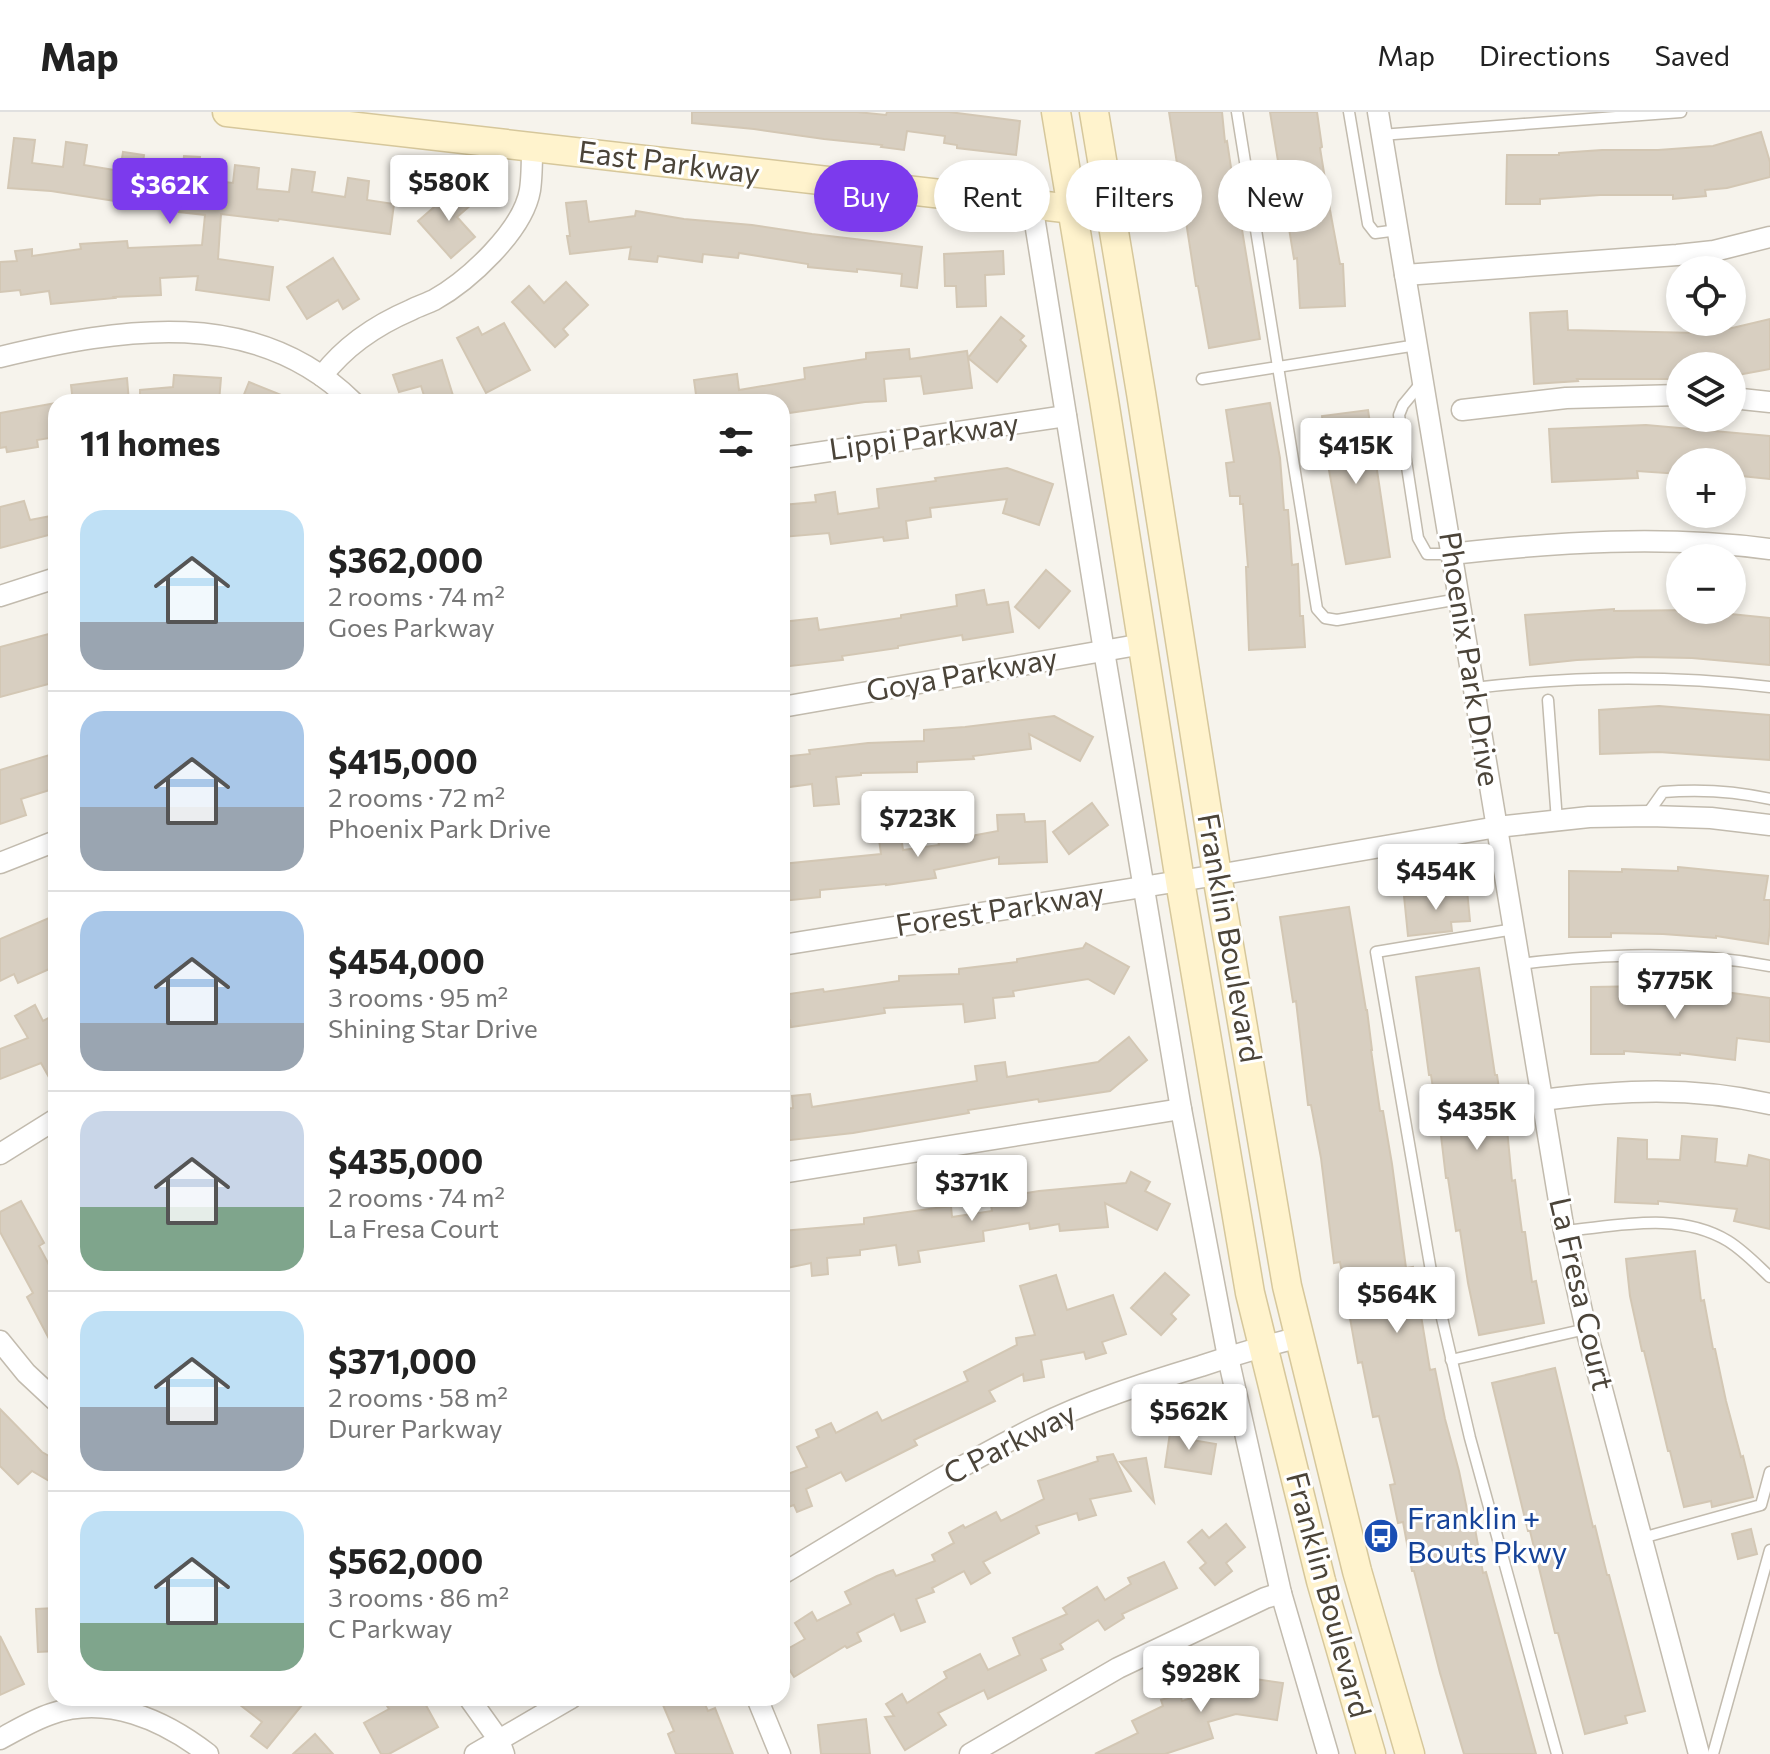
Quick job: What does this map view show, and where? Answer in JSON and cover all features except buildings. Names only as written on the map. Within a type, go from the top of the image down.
[{"type":"main road","name":"East Parkway","points":[[227,112],[934,193]]},
{"type":"main road","name":"Franklin Boulevard","points":[[1056,112],[1066,173]]},
{"type":"main road","name":"Franklin Boulevard","points":[[1094,112],[1102,160]]},
{"type":"main road","name":"Franklin Boulevard","points":[[1076,232],[1250,1293],[1321,1581],[1371,1754]]},
{"type":"main road","name":"Franklin Boulevard","points":[[1114,232],[1217,875],[1287,1286],[1357,1571],[1410,1754]]},
{"type":"street","name":"Phoenix Park Drive","points":[[1378,112],[1497,827]]},
{"type":"street","points":[[322,376],[352,344],[411,309],[432,302],[466,277],[497,248],[522,212],[530,193],[532,147]]},
{"type":"street","points":[[1036,232],[1181,1109],[1228,1357],[1281,1593],[1328,1754]]},
{"type":"street","points":[[1405,275],[1677,255],[1714,251],[1770,237]]},
{"type":"street","points":[[0,357],[100,338],[164,332],[206,333],[267,348],[300,362],[343,394]]},
{"type":"street","points":[[1462,410],[1566,398],[1666,395]]},
{"type":"street","points":[[1746,399],[1770,402]]},
{"type":"street","name":"Lippi Parkway","points":[[790,457],[1066,416]]},
{"type":"street","points":[[1451,554],[1537,544],[1621,540],[1770,549]]},
{"type":"street","points":[[0,596],[48,581]]},
{"type":"street","name":"Goya Parkway","points":[[790,706],[1143,644]]},
{"type":"street","name":"Forest Parkway","points":[[790,944],[1497,827],[1589,817],[1646,816],[1711,818],[1770,825]]},
{"type":"street","name":"La Fresa Court","points":[[1497,827],[1564,1231],[1586,1329],[1699,1754]]},
{"type":"street","points":[[0,863],[48,844]]},
{"type":"street","points":[[1542,1100],[1656,1090],[1705,1093],[1770,1104]]},
{"type":"street","points":[[790,1172],[1181,1109]]},
{"type":"street","points":[[0,1154],[48,1124]]},
{"type":"street","name":"C Parkway","points":[[790,1569],[970,1462],[1038,1426],[1106,1397],[1301,1337]]},
{"type":"street","points":[[0,1341],[48,1394]]},
{"type":"street","points":[[970,1754],[1118,1668],[1281,1593]]},
{"type":"street","points":[[474,1706],[502,1747]]},
{"type":"street","points":[[475,1754],[502,1747],[560,1706]]},
{"type":"street","points":[[761,1706],[780,1754]]},
{"type":"street","points":[[0,1739],[29,1722],[54,1713],[98,1707],[143,1716],[164,1725],[208,1754]]},
{"type":"lane","points":[[1237,112],[1317,609],[1325,618],[1337,620],[1459,599]]},
{"type":"lane","points":[[1349,112],[1368,224],[1375,233],[1398,230]]},
{"type":"lane","points":[[1381,135],[1681,112]]},
{"type":"lane","points":[[1202,379],[1417,345]]},
{"type":"lane","points":[[1423,381],[1403,405],[1399,415],[1418,538],[1427,554],[1451,554]]},
{"type":"lane","points":[[1474,688],[1602,678],[1716,681],[1770,687]]},
{"type":"lane","points":[[1548,700],[1557,821]]},
{"type":"lane","points":[[1646,816],[1663,792],[1692,789],[1770,799]]},
{"type":"lane","points":[[1514,929],[1376,952],[1431,1271],[1451,1360],[1557,1754]]},
{"type":"lane","points":[[1519,964],[1637,954],[1688,955],[1770,966]]},
{"type":"lane","points":[[1564,1231],[1657,1222],[1680,1224],[1725,1240],[1745,1253],[1770,1277]]},
{"type":"lane","points":[[1451,1360],[1586,1329]]},
{"type":"lane","points":[[1642,1538],[1761,1505],[1770,1472]]},
{"type":"lane","points":[[1713,1754],[1770,1550]]},
{"type":"place","name":"Franklin + Bouts Pkwy","points":[[1381,1536]]}]
